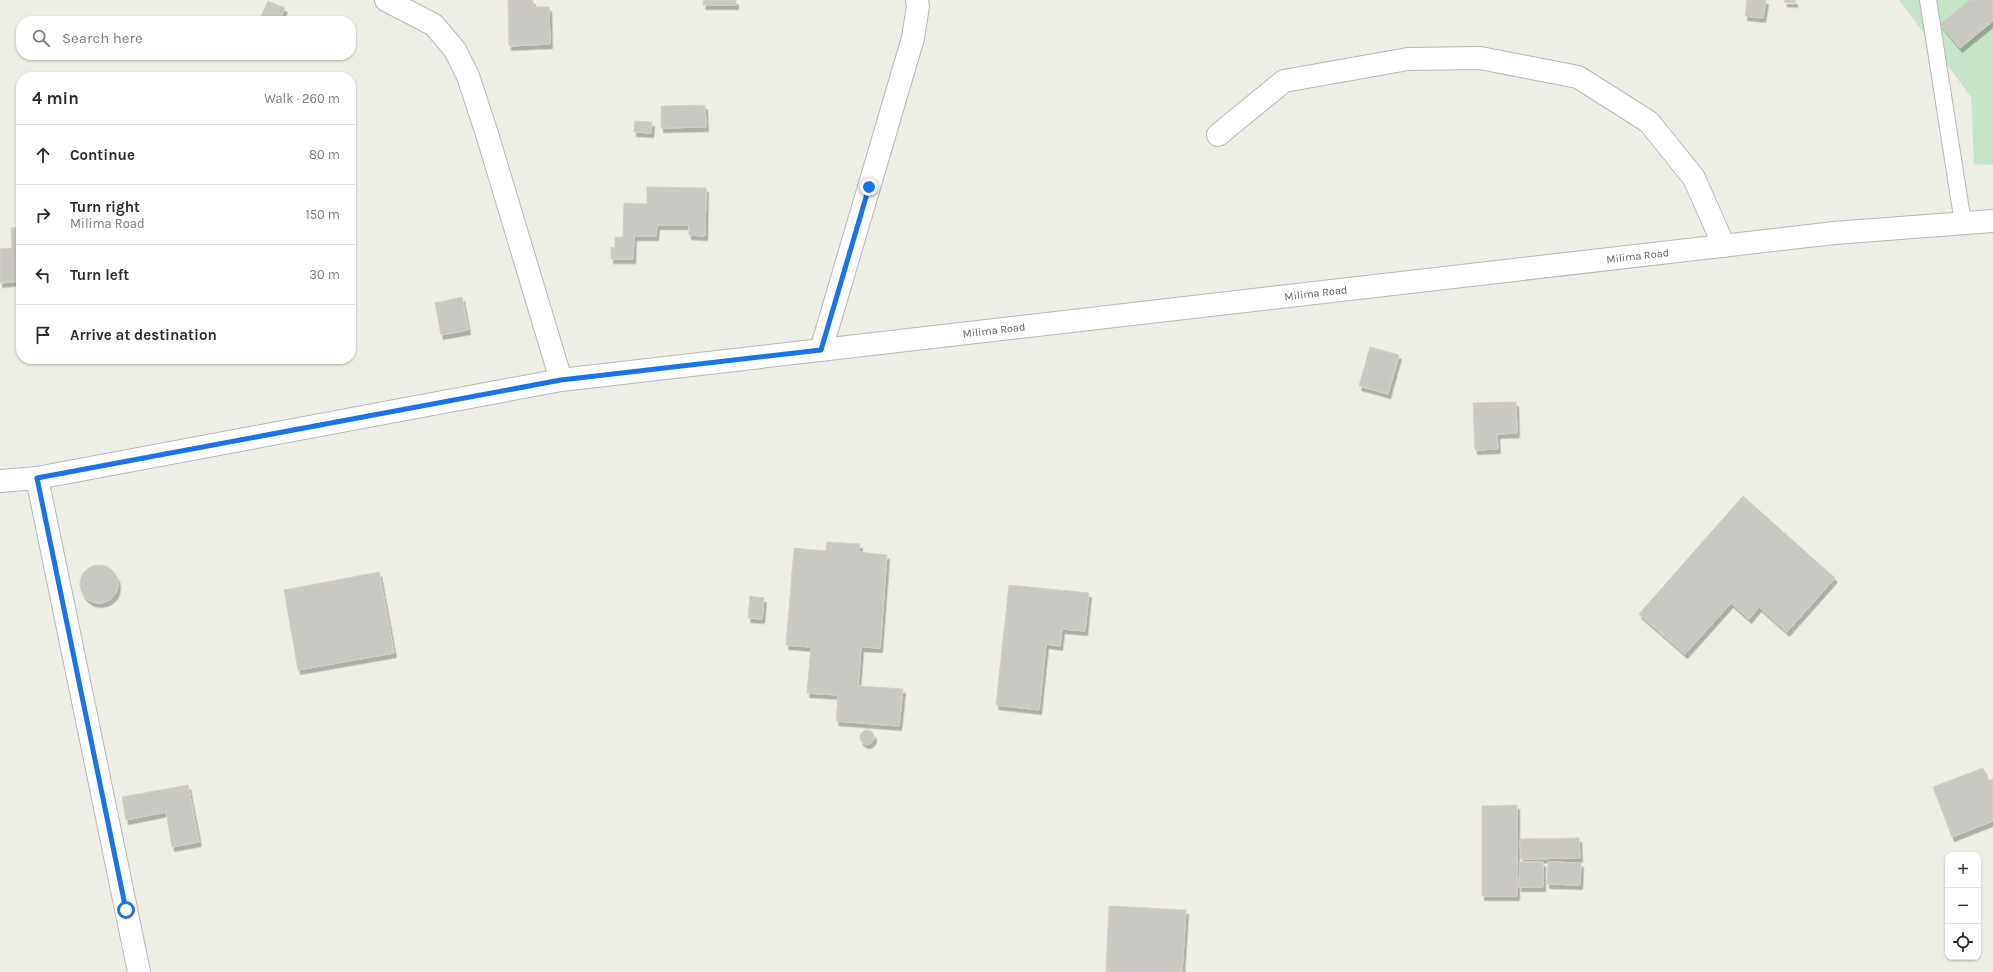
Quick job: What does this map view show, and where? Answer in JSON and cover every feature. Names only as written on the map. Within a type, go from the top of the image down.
[{"type":"street","points":[[386,0],[434,26],[456,50],[465,69],[488,134],[561,380]]},
{"type":"street","points":[[821,350],[913,38],[918,6],[917,0]]},
{"type":"street","points":[[1218,135],[1284,81],[1408,59],[1480,58],[1578,77],[1649,122],[1694,178],[1724,246]]},
{"type":"street","name":"Milima Road","points":[[0,481],[37,478],[561,380],[1834,233],[1993,221]]},
{"type":"street","points":[[37,478],[139,972]]},
{"type":"lane","points":[[1928,0],[1963,223]]},
{"type":"green space","points":[[1899,0],[1993,0],[1993,165],[1974,164],[1971,97]]},
{"type":"building","points":[[508,0],[533,0],[533,7],[549,7],[550,44],[509,46]]},
{"type":"building","points":[[704,0],[736,0],[736,5],[703,5]]},
{"type":"building","points":[[1747,0],[1766,0],[1763,18],[1745,16]]},
{"type":"building","points":[[1785,0],[1795,0],[1795,3],[1784,2]]},
{"type":"building","points":[[1970,0],[1993,0],[1993,21],[1960,48],[1940,24]]},
{"type":"building","points":[[268,1],[285,8],[281,16],[261,16]]},
{"type":"building","points":[[705,105],[706,127],[661,128],[661,106]]},
{"type":"building","points":[[635,121],[652,122],[651,133],[634,132]]},
{"type":"building","points":[[647,187],[706,188],[705,236],[689,235],[689,225],[657,225],[656,236],[634,236],[633,259],[611,259],[611,247],[615,248],[615,237],[623,237],[624,203],[647,204]]},
{"type":"building","points":[[11,228],[16,228],[16,281],[0,283],[0,249],[12,248]]},
{"type":"building","points":[[462,297],[468,330],[441,335],[435,303]]},
{"type":"building","points":[[1370,347],[1399,355],[1388,394],[1359,386]]},
{"type":"building","points":[[1516,402],[1517,433],[1497,434],[1498,449],[1475,450],[1473,403]]},
{"type":"building","points":[[1743,496],[1835,578],[1787,632],[1759,607],[1749,619],[1731,603],[1685,654],[1639,614]]},
{"type":"building","points":[[827,542],[860,544],[859,552],[887,555],[880,648],[861,647],[858,686],[903,689],[899,726],[836,721],[838,695],[807,693],[811,647],[786,645],[794,548],[826,551]]},
{"type":"building","points":[[99,565],[112,571],[118,584],[112,597],[99,603],[86,597],[80,584],[86,571]]},
{"type":"building","points":[[379,572],[394,653],[298,670],[284,590]]},
{"type":"building","points":[[1009,585],[1089,593],[1085,631],[1062,629],[1060,646],[1046,644],[1039,710],[996,705]]},
{"type":"building","points":[[750,596],[764,598],[762,619],[748,618]]},
{"type":"building","points":[[864,730],[870,730],[874,734],[874,740],[870,744],[864,744],[860,740],[860,734]]},
{"type":"building","points":[[1983,768],[1988,781],[1993,779],[1993,821],[1952,837],[1933,787]]},
{"type":"building","points":[[188,785],[199,842],[172,847],[166,812],[126,820],[122,797]]},
{"type":"building","points":[[1517,805],[1517,896],[1482,896],[1482,806]]},
{"type":"building","points":[[1579,838],[1580,858],[1521,859],[1520,839]]},
{"type":"building","points":[[1520,862],[1543,862],[1543,887],[1519,887]]},
{"type":"building","points":[[1548,862],[1581,863],[1580,885],[1547,884]]},
{"type":"building","points":[[1109,906],[1186,910],[1182,972],[1106,972]]},
{"type":"route","points":[[126,910],[37,478],[561,380],[821,350],[869,187]]}]
